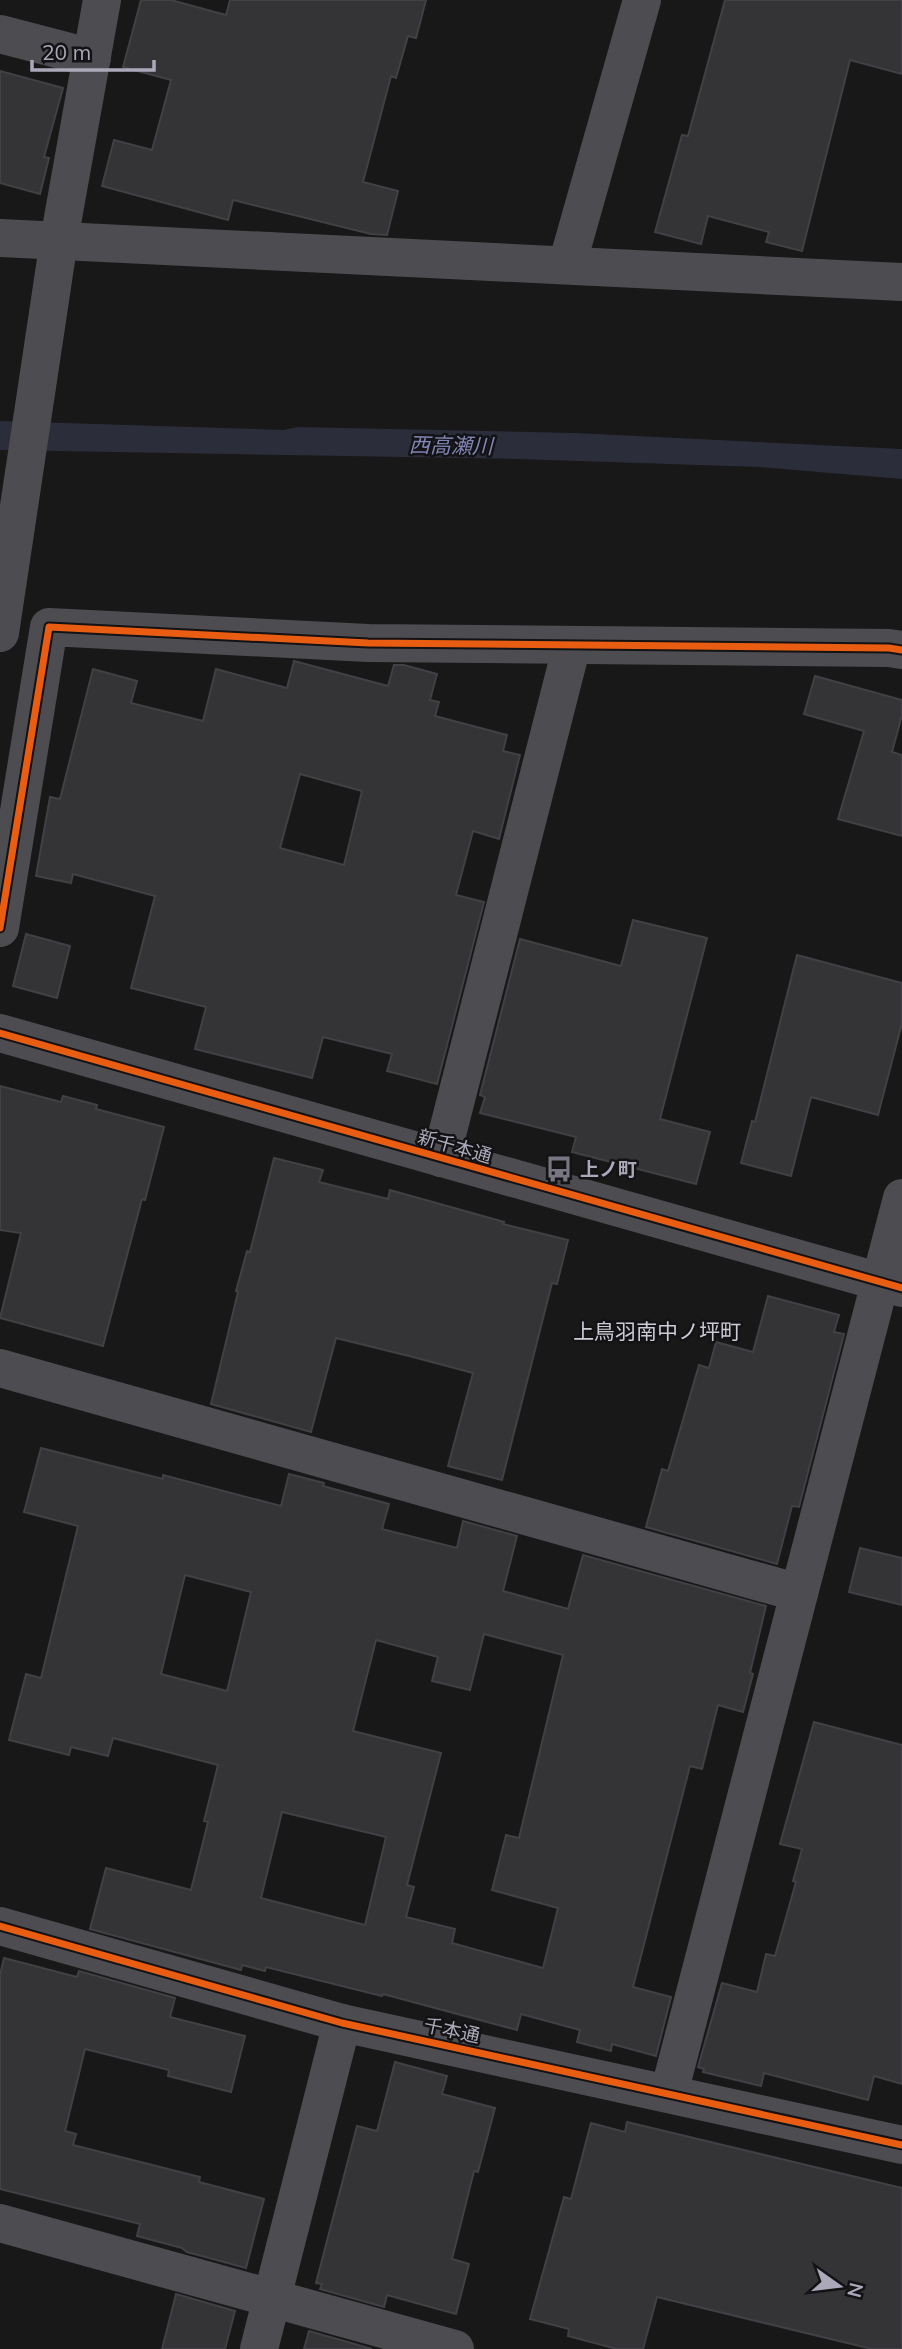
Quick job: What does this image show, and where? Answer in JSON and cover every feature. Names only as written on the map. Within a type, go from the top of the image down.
[{"type":"street","points":[[0,633],[59,240],[102,0]]},
{"type":"street","points":[[566,265],[642,0]]},
{"type":"street","points":[[0,34],[92,58]]},
{"type":"street","points":[[0,238],[902,282]]},
{"type":"street","points":[[0,928],[49,627],[368,643],[902,650]]},
{"type":"street","points":[[441,1158],[572,645]]},
{"type":"street","name":"新千本通","points":[[0,1033],[891,1285]]},
{"type":"street","points":[[669,2093],[799,1593],[891,1285],[902,1198]]},
{"type":"street","points":[[0,1368],[799,1593]]},
{"type":"street","name":"千本通","points":[[0,1926],[342,2023],[902,2145]]},
{"type":"street","points":[[259,2349],[342,2023]]},
{"type":"street","points":[[0,2223],[455,2349]]},
{"type":"water","name":"西高瀬川","points":[[0,421],[284,430],[297,427],[575,433],[902,449],[902,479],[759,467],[518,459],[0,450]]},
{"type":"building","points":[[141,0],[171,0],[226,15],[230,0],[426,0],[416,38],[408,36],[396,78],[391,76],[363,182],[398,191],[387,235],[371,234],[233,200],[228,220],[102,186],[114,140],[152,150],[171,80],[123,67]]},
{"type":"building","points":[[725,0],[902,0],[902,74],[850,60],[802,251],[766,242],[769,232],[708,216],[701,244],[655,232],[682,135],[688,136]]},
{"type":"building","points":[[0,71],[63,88],[44,157],[49,158],[40,194],[0,183]]},
{"type":"building","points":[[294,661],[388,686],[394,665],[437,674],[430,700],[439,702],[435,716],[507,735],[503,751],[520,755],[499,839],[473,831],[456,895],[484,902],[437,1084],[387,1071],[392,1054],[323,1037],[312,1078],[195,1049],[206,1007],[131,988],[155,896],[73,874],[71,883],[36,876],[50,797],[60,799],[93,669],[137,681],[131,703],[203,721],[216,669],[287,688]],"holes":[[[300,774],[362,791],[344,865],[280,848]]]},
{"type":"building","points":[[815,676],[902,700],[902,715],[892,752],[902,755],[902,836],[838,819],[864,731],[804,714]]},
{"type":"building","points":[[633,920],[707,938],[660,1119],[710,1132],[696,1184],[572,1152],[576,1137],[480,1113],[485,1097],[480,1095],[520,939],[621,966]]},
{"type":"building","points":[[26,934],[70,946],[57,998],[13,986]]},
{"type":"building","points":[[797,955],[902,983],[902,1023],[878,1115],[811,1097],[791,1176],[741,1163],[752,1121],[755,1122]]},
{"type":"building","points":[[0,1086],[61,1102],[63,1096],[97,1105],[96,1109],[164,1127],[103,1346],[0,1318],[21,1233],[0,1230]]},
{"type":"building","points":[[274,1158],[323,1170],[319,1182],[388,1199],[390,1190],[504,1222],[503,1224],[568,1240],[557,1284],[552,1283],[502,1480],[448,1466],[473,1373],[413,1357],[336,1338],[311,1432],[211,1404],[238,1292],[236,1291],[247,1251],[250,1252]]},
{"type":"building","points":[[768,1296],[839,1315],[834,1332],[844,1334],[799,1507],[792,1506],[777,1564],[646,1527],[662,1469],[668,1471],[699,1365],[709,1368],[716,1342],[753,1352]]},
{"type":"building","points":[[41,1448],[163,1479],[163,1475],[281,1506],[289,1474],[389,1504],[382,1529],[457,1548],[463,1521],[517,1536],[503,1591],[568,1609],[583,1555],[766,1606],[743,1712],[718,1705],[702,1769],[690,1766],[633,1987],[671,1997],[656,2056],[612,2044],[611,2051],[577,2042],[580,2030],[521,2014],[517,2030],[383,1994],[382,1996],[266,1967],[265,1971],[242,1965],[241,1970],[90,1929],[106,1868],[191,1890],[208,1822],[204,1821],[218,1765],[113,1738],[108,1756],[71,1747],[69,1755],[9,1740],[26,1674],[41,1678],[78,1526],[24,1512]],"holes":[[[185,1575],[251,1592],[227,1691],[161,1674]],[[484,1634],[563,1655],[519,1838],[506,1835],[492,1890],[558,1908],[543,1968],[452,1943],[455,1929],[406,1917],[414,1887],[407,1885],[441,1753],[353,1731],[376,1640],[438,1657],[432,1681],[470,1690]],[[282,1812],[386,1837],[365,1925],[261,1898]]]},
{"type":"building","points":[[860,1548],[902,1558],[902,1605],[849,1592]]},
{"type":"building","points":[[814,1722],[902,1745],[902,2084],[874,2076],[868,2100],[764,2073],[761,2086],[703,2072],[704,2069],[698,2067],[722,1983],[757,1992],[766,1954],[775,1956],[796,1882],[793,1881],[802,1849],[780,1844]]},
{"type":"building","points":[[4,1958],[77,1977],[79,1971],[175,1998],[170,2017],[245,2036],[231,2092],[168,2076],[169,2070],[85,2049],[65,2131],[76,2134],[73,2145],[200,2177],[199,2182],[264,2199],[246,2268],[137,2236],[140,2224],[0,2189],[0,1975]]},
{"type":"building","points":[[395,2062],[447,2076],[442,2094],[495,2108],[478,2172],[474,2171],[452,2259],[469,2264],[456,2314],[387,2295],[384,2307],[320,2289],[322,2284],[316,2283],[357,2126],[377,2131]]},
{"type":"building","points":[[627,2122],[902,2188],[902,2349],[872,2349],[657,2297],[643,2349],[617,2349],[568,2336],[569,2329],[530,2319],[564,2197],[571,2199],[591,2123],[625,2132]]},
{"type":"building","points":[[176,2294],[235,2311],[225,2349],[162,2349]]},
{"type":"building","points":[[309,2331],[372,2349],[304,2349]]},
{"type":"cycle path","points":[[0,928],[49,627],[368,643],[902,650]]},
{"type":"cycle path","points":[[0,1033],[902,1288]]},
{"type":"cycle path","points":[[0,1926],[342,2023],[902,2145]]},
{"type":"place","name":"上ノ町","points":[[559,1169]]},
{"type":"district","name":"上鳥羽南中ノ坪町","points":[[657,1331]]}]
